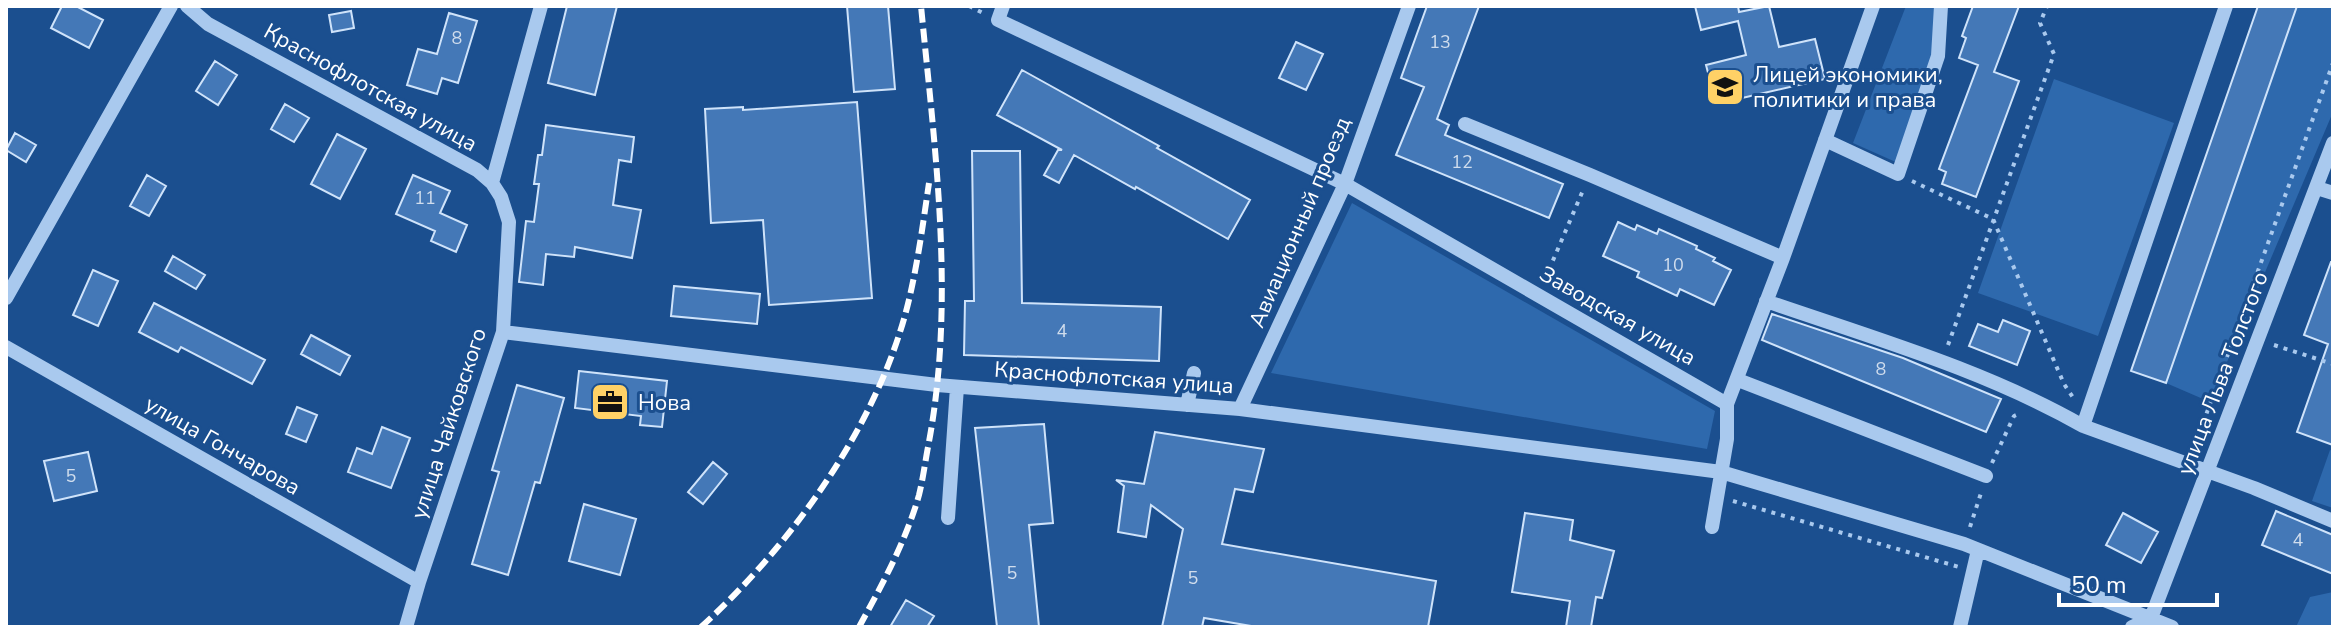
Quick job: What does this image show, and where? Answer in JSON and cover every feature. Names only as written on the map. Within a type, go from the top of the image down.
[{"type":"street","points":[[6,298],[171,6]]},
{"type":"street","name":"Краснофлотская улица","points":[[187,6],[208,24],[477,170],[492,183]]},
{"type":"street","points":[[492,183],[541,6]]},
{"type":"street","name":"Авиационный проезд","points":[[1240,409],[1345,184],[1409,6]]},
{"type":"street","points":[[1712,527],[1727,439],[1727,404],[1873,6]]},
{"type":"street","points":[[1825,140],[1898,174],[1938,56],[1941,6]]},
{"type":"street","points":[[2085,422],[2226,6]]},
{"type":"street","name":"Заводская улица","points":[[1001,13],[1345,184],[1727,404]]},
{"type":"street","points":[[1465,124],[1783,258]]},
{"type":"street","name":"улица Льва Толстого","points":[[2151,618],[2333,143]]},
{"type":"street","name":"улица Чайковского","points":[[406,627],[503,332],[509,222],[501,197],[492,183]]},
{"type":"street","points":[[2317,188],[2333,193]]},
{"type":"street","points":[[1766,301],[1941,362],[2333,521]]},
{"type":"street","name":"Краснофлотская улица","points":[[503,332],[881,380],[1240,409],[1721,472]]},
{"type":"street","name":"улица Гончарова","points":[[6,347],[419,582]]},
{"type":"street","points":[[1187,405],[1194,373]]},
{"type":"street","points":[[1738,380],[1986,476]]},
{"type":"street","points":[[948,518],[957,387]]},
{"type":"street","points":[[1721,472],[1978,550],[2172,627]]},
{"type":"street","points":[[1960,627],[1978,550]]},
{"type":"street","points":[[2132,627],[2151,618]]},
{"type":"path","points":[[1941,362],[2054,54],[2040,23],[2047,6]]},
{"type":"path","points":[[2188,464],[2333,63]]},
{"type":"path","points":[[1898,174],[1993,219],[2064,384],[2085,422]]},
{"type":"path","points":[[1538,295],[1590,175]]},
{"type":"path","points":[[2258,340],[2333,364]]},
{"type":"path","points":[[1717,496],[1973,571]]},
{"type":"shaded area","points":[[1906,6],[1936,6],[1935,55],[1898,163],[1853,143]]},
{"type":"shaded area","points":[[2297,6],[2333,6],[2333,112],[2210,402],[2166,383]]},
{"type":"shaded area","points":[[2054,79],[2174,123],[2098,336],[1978,293]]},
{"type":"shaded area","points":[[1352,203],[1715,411],[1707,449],[1271,373]]},
{"type":"shaded area","points":[[2330,450],[2333,451],[2333,508],[2312,501]]},
{"type":"shaded area","points":[[2333,592],[2333,627],[2296,627],[2310,597]]},
{"type":"building","points":[[62,6],[76,6],[103,20],[89,48],[51,28]]},
{"type":"building","points":[[567,6],[617,6],[595,95],[548,83]]},
{"type":"building","points":[[847,6],[888,6],[895,89],[854,92]]},
{"type":"building","points":[[1427,6],[1479,6],[1437,119],[1449,125],[1445,135],[1563,184],[1549,218],[1396,155],[1424,87],[1401,78]]},
{"type":"building","points":[[1695,6],[1738,6],[1739,12],[1769,6],[1779,47],[1815,39],[1825,79],[1716,104],[1706,65],[1746,55],[1738,21],[1701,30]]},
{"type":"building","points":[[1973,6],[2019,6],[1994,72],[2019,81],[1976,197],[1942,184],[1946,172],[1939,169],[1978,65],[1959,58],[1966,38],[1962,36]]},
{"type":"building","points":[[2258,6],[2297,6],[2166,383],[2131,371]]},
{"type":"building","points":[[351,11],[354,28],[332,32],[329,15]]},
{"type":"building","points":[[449,13],[477,21],[458,83],[442,78],[437,94],[407,85],[418,49],[437,54]]},
{"type":"building","points":[[1296,42],[1323,54],[1306,90],[1279,78]]},
{"type":"building","points":[[215,61],[237,75],[218,105],[196,91]]},
{"type":"building","points":[[1022,70],[1250,200],[1228,239],[1074,155],[1059,183],[1044,175],[1058,150],[1062,150],[997,115]]},
{"type":"building","points":[[857,102],[872,298],[769,305],[763,220],[711,223],[705,109],[743,107],[743,110]]},
{"type":"building","points":[[285,104],[309,118],[294,142],[271,129]]},
{"type":"building","points":[[546,125],[634,137],[631,162],[619,160],[613,205],[641,210],[632,258],[575,247],[574,257],[546,254],[543,285],[519,282],[526,221],[534,222],[539,184],[534,184]]},
{"type":"building","points":[[15,133],[36,145],[26,162],[6,150]]},
{"type":"building","points":[[337,134],[366,149],[340,199],[311,184]]},
{"type":"building","points":[[972,151],[1020,151],[1022,303],[1161,307],[1159,361],[964,355],[965,301],[974,301]]},
{"type":"building","points":[[147,175],[166,186],[149,216],[130,206]]},
{"type":"building","points":[[413,175],[450,191],[440,213],[467,225],[456,252],[431,241],[435,231],[396,214]]},
{"type":"building","points":[[1618,222],[1635,230],[1637,225],[1657,234],[1659,229],[1697,246],[1696,249],[1715,258],[1713,261],[1731,270],[1714,305],[1680,289],[1677,296],[1637,277],[1639,272],[1603,256]]},
{"type":"building","points":[[173,256],[205,275],[196,289],[165,271]]},
{"type":"building","points":[[2331,262],[2333,445],[2297,432],[2328,344],[2304,335]]},
{"type":"building","points":[[93,270],[118,281],[98,326],[73,315]]},
{"type":"building","points":[[674,286],[760,294],[757,324],[671,316]]},
{"type":"building","points":[[154,303],[265,360],[252,384],[181,347],[178,352],[139,332]]},
{"type":"building","points":[[1772,314],[1903,358],[2001,399],[1986,432],[1762,340]]},
{"type":"building","points":[[2003,320],[2030,331],[2017,365],[1969,346],[1978,324],[1998,332]]},
{"type":"building","points":[[311,335],[350,356],[340,375],[301,354]]},
{"type":"building","points":[[579,371],[667,381],[662,427],[640,425],[641,416],[575,408]]},
{"type":"building","points":[[517,385],[564,398],[540,483],[535,482],[508,575],[472,564],[499,472],[492,470]]},
{"type":"building","points":[[297,407],[317,415],[306,442],[286,434]]},
{"type":"building","points":[[1044,424],[1053,523],[1029,525],[1039,627],[997,627],[975,428]]},
{"type":"building","points":[[382,427],[410,438],[391,488],[348,472],[357,448],[372,454]]},
{"type":"building","points":[[1155,432],[1264,449],[1253,492],[1235,489],[1222,544],[1436,581],[1428,627],[1257,627],[1204,618],[1202,627],[1162,627],[1183,529],[1151,505],[1146,537],[1118,532],[1124,486],[1116,480],[1144,484]]},
{"type":"building","points":[[88,452],[97,491],[54,501],[44,461]]},
{"type":"building","points":[[713,462],[727,474],[703,504],[688,492]]},
{"type":"building","points":[[584,504],[636,519],[620,575],[569,561]]},
{"type":"building","points":[[2276,511],[2333,535],[2333,574],[2262,545]]},
{"type":"building","points":[[1525,513],[1573,520],[1570,540],[1614,551],[1602,598],[1596,597],[1591,627],[1566,627],[1570,601],[1512,592]]},
{"type":"building","points":[[2123,513],[2158,532],[2141,563],[2106,545]]},
{"type":"building","points":[[906,600],[934,616],[927,627],[890,627]]},
{"type":"railway","points":[[859,627],[893,562],[914,512],[923,477],[936,392],[941,337],[940,226],[921,6]]},
{"type":"railway","points":[[701,627],[733,597],[792,529],[819,492],[866,414],[885,373],[910,296],[929,183]]},
{"type":"place","name":"Лицей экономики, политики и права","points":[[1725,87]]},
{"type":"place","name":"Нова","points":[[610,402]]}]
